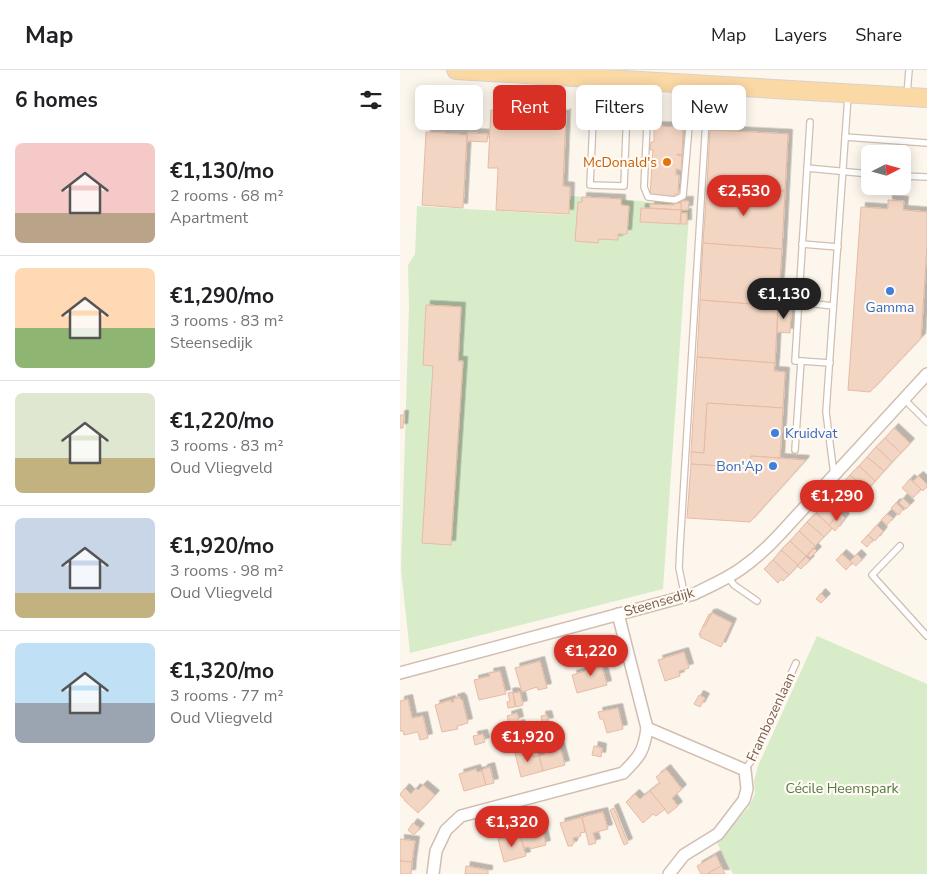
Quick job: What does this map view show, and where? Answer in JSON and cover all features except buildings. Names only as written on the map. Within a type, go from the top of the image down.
[{"type":"main road","points":[[456,70],[927,98]]},
{"type":"street","name":"Steensedijk","points":[[400,673],[685,597],[728,577],[761,553],[780,534],[924,378]]},
{"type":"street","points":[[433,874],[436,851],[446,830],[461,816],[622,773],[639,757],[646,739],[647,728],[618,614]]},
{"type":"street","name":"Frambozenlaan","points":[[647,728],[745,770],[747,789],[744,800],[718,834],[684,855],[669,874]]},
{"type":"lane","points":[[907,97],[908,70]]},
{"type":"lane","points":[[595,78],[590,185],[624,186],[628,80]]},
{"type":"lane","points":[[649,81],[644,187],[648,197],[675,200],[683,196],[689,127],[685,115],[687,84]]},
{"type":"lane","points":[[685,597],[679,568],[708,84]]},
{"type":"lane","points":[[834,475],[826,412],[848,94]]},
{"type":"lane","points":[[810,122],[795,361],[830,363]]},
{"type":"lane","points":[[845,137],[927,142]]},
{"type":"lane","points":[[807,168],[861,173]]},
{"type":"lane","points":[[911,176],[927,177]]},
{"type":"lane","points":[[802,244],[838,247]]},
{"type":"lane","points":[[799,302],[834,306]]},
{"type":"lane","points":[[795,450],[801,361]]},
{"type":"lane","points":[[904,399],[927,422]]},
{"type":"lane","points":[[900,546],[872,575],[927,636]]},
{"type":"lane","points":[[728,577],[734,585],[757,601]]},
{"type":"lane","name":"Frambozenlaan","points":[[745,770],[751,761],[796,663]]},
{"type":"green space","points":[[570,196],[650,203],[690,200],[663,589],[410,653],[401,569],[409,307],[408,265],[415,254],[417,206],[569,215]]},
{"type":"green space","name":"Cécile Heemspark","points":[[817,636],[927,684],[927,874],[733,874],[717,843],[748,808],[755,794],[754,781],[758,766]]},
{"type":"place","name":"McDonald's","points":[[667,162]]},
{"type":"place","name":"Gamma","points":[[890,291]]},
{"type":"place","name":"Kruidvat","points":[[775,433]]},
{"type":"place","name":"Bon'Ap","points":[[773,466]]}]
